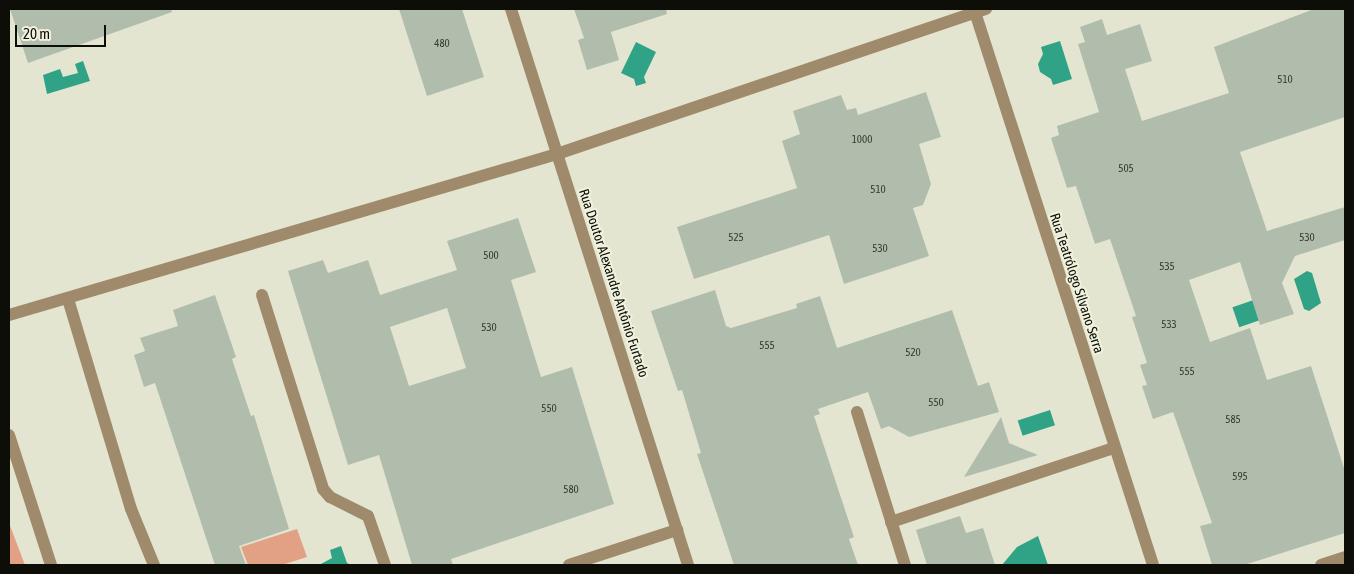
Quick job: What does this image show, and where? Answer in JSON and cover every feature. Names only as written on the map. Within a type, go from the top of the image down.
[{"type":"street","name":"Rua Doutor Alexandre Antônio Furtado","points":[[511,9],[688,565]]},
{"type":"street","points":[[9,315],[557,154],[979,10]]},
{"type":"street","name":"Rua Teatrólogo Silvano Serra","points":[[979,10],[1114,448],[1153,565]]},
{"type":"street","points":[[262,295],[323,489],[330,497],[368,516],[385,565]]},
{"type":"street","points":[[68,299],[131,509],[154,565]]},
{"type":"street","points":[[857,412],[905,565]]},
{"type":"street","points":[[9,435],[51,565]]},
{"type":"street","points":[[891,522],[1114,448]]},
{"type":"street","points":[[570,565],[676,530]]},
{"type":"street","points":[[1321,565],[1345,557]]},
{"type":"shaded area","points":[[9,523],[25,565],[9,565]]},
{"type":"shaded area","points":[[297,529],[307,557],[282,565],[248,565],[241,547]]},
{"type":"water","points":[[1060,41],[1072,79],[1053,85],[1051,79],[1040,72],[1038,64],[1043,54],[1041,47]]},
{"type":"water","points":[[636,42],[656,52],[644,77],[646,83],[636,86],[634,79],[621,73]]},
{"type":"water","points":[[83,61],[90,81],[47,94],[43,75],[60,69],[63,77],[78,73],[75,64]]},
{"type":"water","points":[[1307,271],[1312,273],[1321,303],[1309,311],[1304,309],[1294,279]]},
{"type":"water","points":[[1274,293],[1281,313],[1239,327],[1232,307]]},
{"type":"water","points":[[1050,410],[1055,425],[1023,436],[1018,421]]},
{"type":"water","points":[[1038,536],[1048,565],[1002,565],[1017,547]]},
{"type":"water","points":[[341,546],[347,563],[351,565],[319,565],[332,558],[330,550]]},
{"type":"building","points":[[10,9],[171,9],[172,12],[28,63]]},
{"type":"building","points":[[399,9],[462,9],[484,77],[427,96]]},
{"type":"building","points":[[574,9],[666,9],[667,14],[611,32],[619,60],[587,70],[578,40],[584,38]]},
{"type":"building","points":[[1314,9],[1345,9],[1345,117],[1240,152],[1267,231],[1345,207],[1345,240],[1295,256],[1282,283],[1294,314],[1260,325],[1240,262],[1189,280],[1210,342],[1250,328],[1267,380],[1311,366],[1345,471],[1345,533],[1244,565],[1212,565],[1200,526],[1212,523],[1173,412],[1153,419],[1142,386],[1147,385],[1140,365],[1147,363],[1132,317],[1136,316],[1110,239],[1095,244],[1076,186],[1067,188],[1051,138],[1059,135],[1057,126],[1099,112],[1078,44],[1085,42],[1080,27],[1102,19],[1107,35],[1140,24],[1152,61],[1125,69],[1142,121],[1229,93],[1214,47]]},
{"type":"building","points":[[926,92],[941,137],[919,144],[931,184],[923,205],[913,208],[929,256],[844,284],[829,235],[694,279],[677,227],[797,188],[782,141],[800,134],[793,111],[841,95],[847,110],[856,108],[858,115]]},
{"type":"building","points":[[518,218],[536,272],[511,280],[541,377],[572,367],[614,504],[451,559],[453,565],[412,565],[379,455],[348,465],[288,271],[323,260],[328,273],[368,260],[380,295],[457,270],[447,241]],"holes":[[[447,308],[466,368],[409,386],[390,327]]]},
{"type":"building","points":[[715,290],[726,326],[731,328],[797,308],[796,304],[820,296],[837,348],[952,310],[978,386],[989,382],[999,412],[909,437],[889,426],[881,429],[868,392],[818,409],[820,414],[814,416],[854,537],[849,539],[858,565],[734,565],[697,454],[701,453],[682,390],[678,391],[651,311]]},
{"type":"building","points":[[215,295],[236,357],[232,359],[251,416],[254,415],[289,529],[239,546],[246,565],[215,565],[155,383],[144,387],[134,355],[145,351],[140,338],[178,326],[173,310]]},
{"type":"building","points":[[1001,417],[1009,443],[1038,455],[964,477]]},
{"type":"building","points":[[960,516],[966,533],[983,528],[995,565],[927,565],[916,530]]}]
